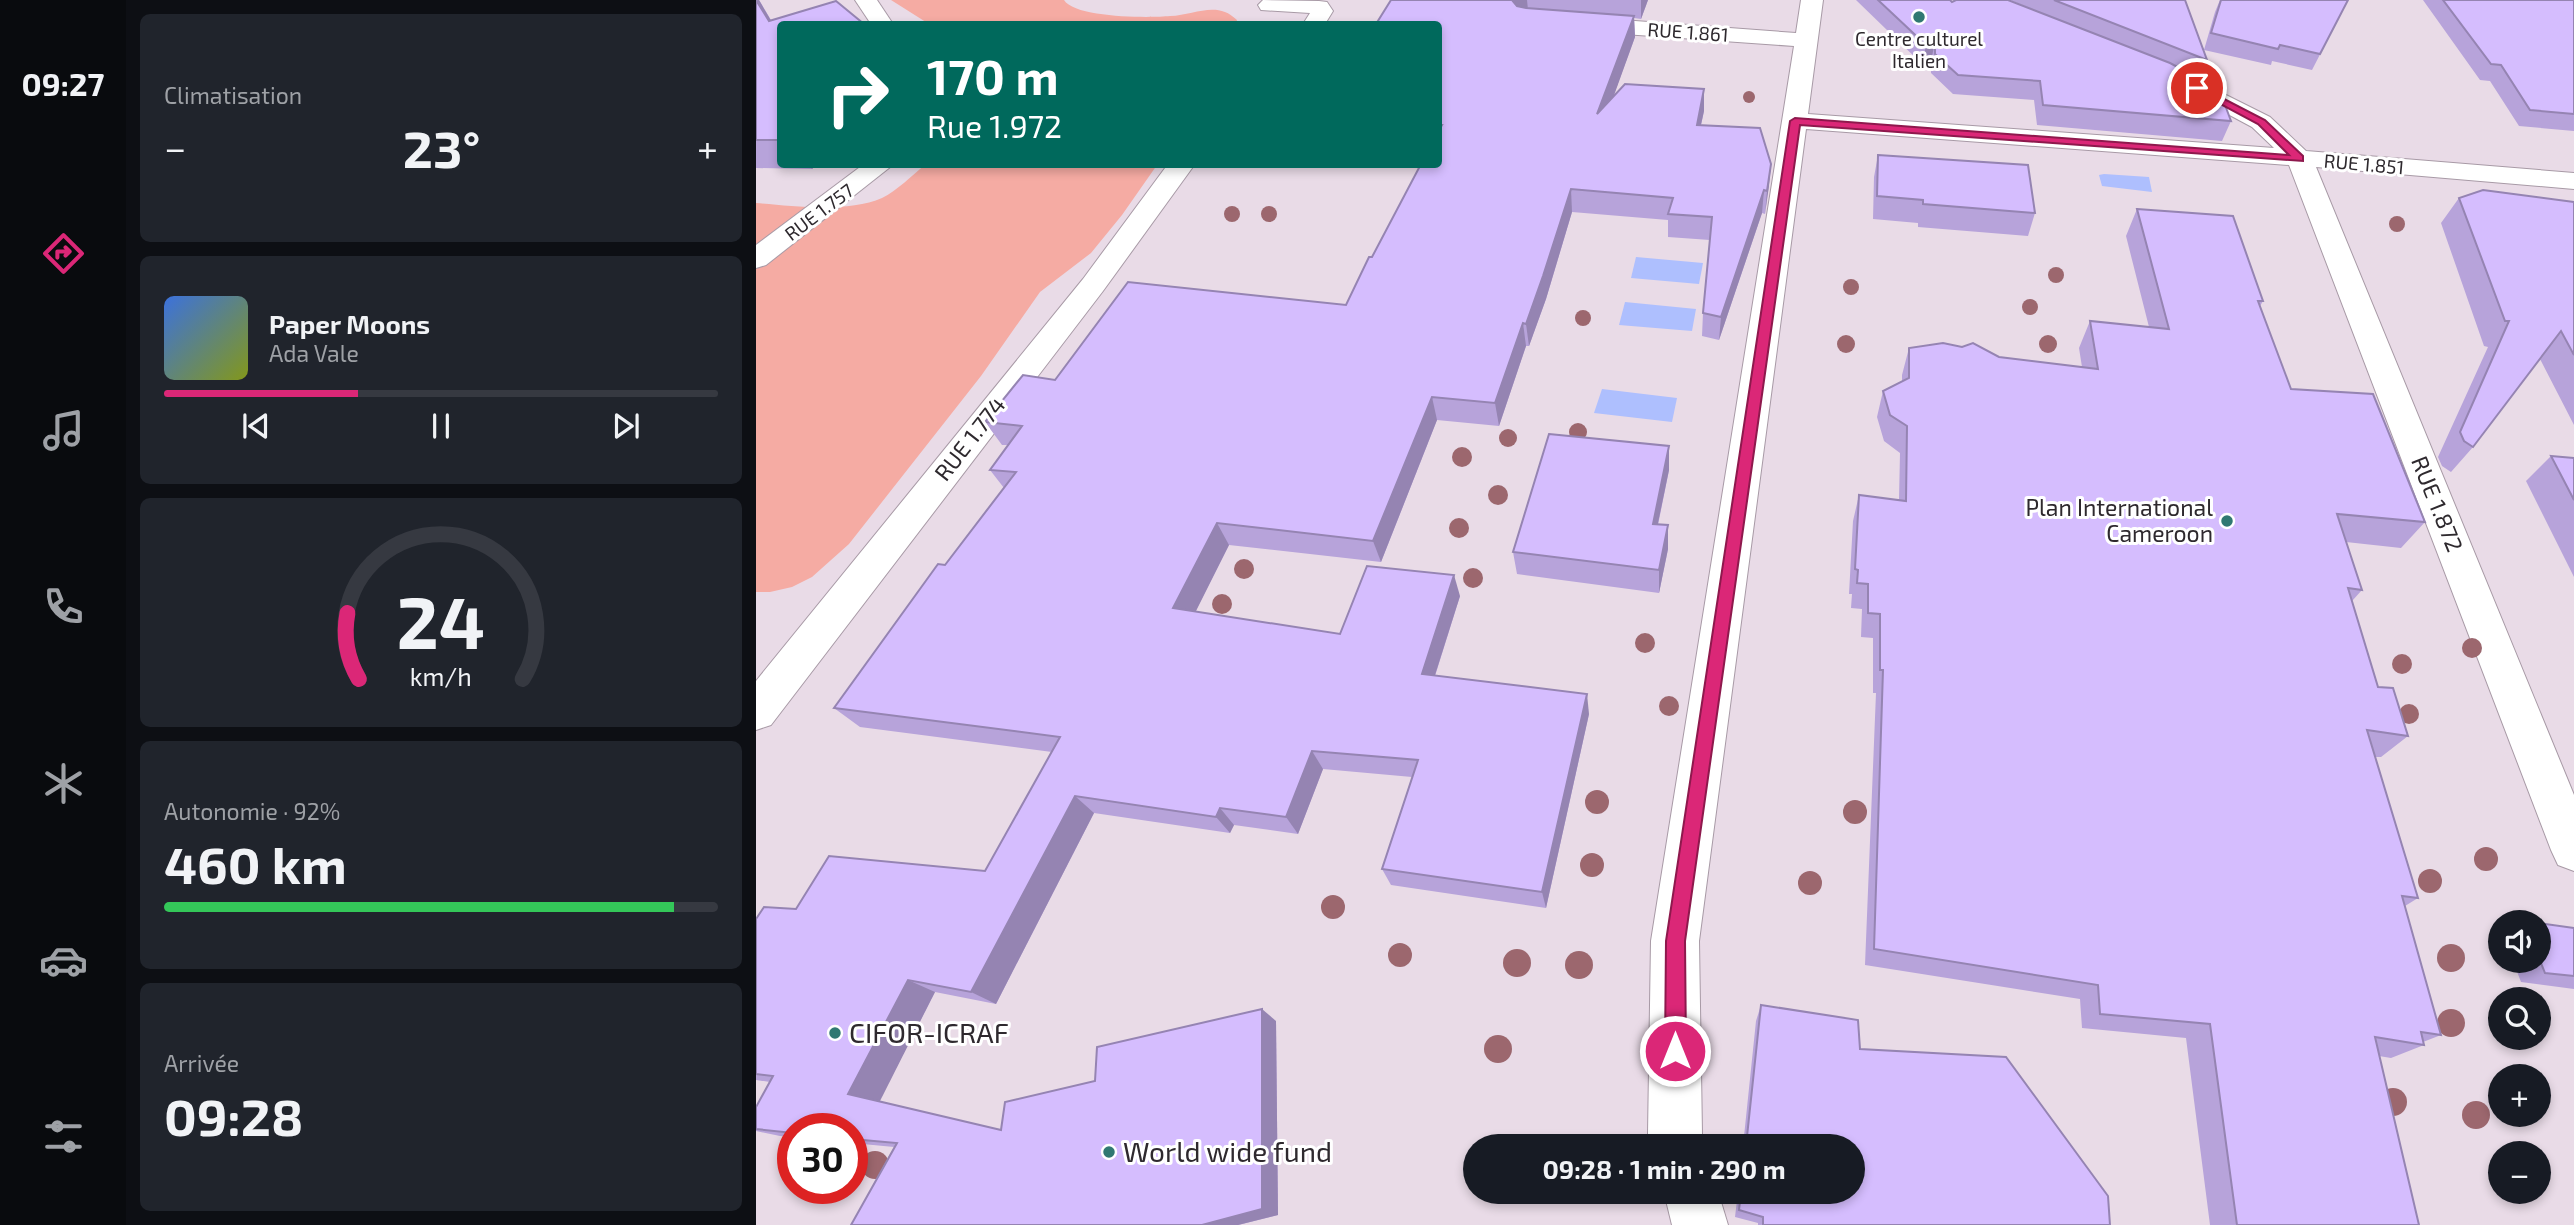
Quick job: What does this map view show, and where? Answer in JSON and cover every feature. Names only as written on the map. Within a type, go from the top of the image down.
[{"type":"street","points":[[866,0],[880,21]]},
{"type":"street","points":[[1675,1134],[1675,941],[1812,0]]},
{"type":"street","points":[[1261,21],[1271,2],[1319,6],[1322,11],[1316,21]]},
{"type":"street","name":"RUE 1.861","points":[[1556,22],[1806,40]]},
{"type":"street","name":"RUE 1.851","points":[[2160,70],[2262,122],[2300,159],[2574,181]]},
{"type":"street","points":[[1795,121],[2300,159]]},
{"type":"street","name":"RUE 1.872","points":[[2300,159],[2574,850]]},
{"type":"street","name":"RUE 1.757","points":[[756,260],[876,168]]},
{"type":"street","name":"RUE 1.774","points":[[756,712],[1093,285],[1179,168]]},
{"type":"street","points":[[1694,1204],[1700,1225]]},
{"type":"shaded area","points":[[891,0],[1064,0],[1082,10],[1113,16],[1160,17],[1214,10],[1229,14],[1237,20],[1237,21],[924,21]]},
{"type":"shaded area","points":[[921,168],[1155,168],[1091,253],[1040,292],[981,376],[849,544],[812,577],[792,587],[756,592],[756,203],[853,206],[882,198]]},
{"type":"water","points":[[2099,175],[2149,177],[2152,192],[2102,186]]},
{"type":"water","points":[[1636,257],[1703,263],[1699,284],[1631,278]]},
{"type":"water","points":[[1625,302],[1696,309],[1692,331],[1619,325]]},
{"type":"water","points":[[1602,389],[1677,398],[1672,422],[1594,413]]},
{"type":"building","points":[[756,0],[769,21],[836,1],[860,21],[777,21],[777,140],[756,140]]},
{"type":"building","points":[[1391,0],[1512,0],[1517,6],[1526,8],[1634,16],[1597,114],[1625,84],[1704,89],[1697,125],[1760,128],[1771,164],[1767,191],[1764,190],[1721,317],[1703,313],[1712,217],[1668,214],[1673,198],[1571,189],[1526,324],[1523,323],[1495,403],[1432,397],[1373,541],[1217,523],[1173,608],[1340,634],[1367,566],[1454,575],[1422,674],[1587,694],[1542,892],[1382,869],[1418,760],[1312,751],[1286,817],[1220,808],[1216,817],[1075,796],[971,992],[908,980],[848,1094],[1001,1130],[1005,1102],[1095,1081],[1097,1047],[1262,1009],[1262,1209],[1202,1225],[851,1225],[863,1204],[868,1204],[868,1195],[897,1143],[868,1140],[868,1113],[777,1113],[777,1131],[756,1129],[756,1107],[773,1076],[756,1074],[756,919],[764,907],[796,909],[829,856],[985,871],[1060,737],[834,708],[938,564],[945,565],[1016,472],[990,470],[1022,426],[985,422],[1023,375],[1055,380],[1128,282],[1346,305],[1369,257],[1372,257],[1419,168],[1442,168],[1442,21],[1378,21]]},
{"type":"building","points":[[1878,0],[2008,0],[2170,63],[2219,89],[2231,121],[2043,105],[2040,81],[1958,75],[1935,54],[1935,42],[1926,45]]},
{"type":"building","points":[[2054,0],[2185,0],[2207,60]]},
{"type":"building","points":[[2221,0],[2348,0],[2320,54],[2280,45],[2278,49],[2211,33]]},
{"type":"building","points":[[2443,0],[2574,0],[2574,114],[2530,110],[2501,65],[2491,64]]},
{"type":"building","points":[[1878,155],[2028,165],[2035,213],[1923,204],[1923,200],[1877,196]]},
{"type":"building","points":[[2483,190],[2574,202],[2574,355],[2561,331],[2473,447],[2464,441],[2460,432],[2509,321],[2505,321],[2459,198]]},
{"type":"building","points":[[2137,209],[2233,216],[2263,301],[2258,301],[2291,389],[2373,394],[2425,522],[2337,514],[2362,590],[2348,588],[2378,687],[2393,688],[2408,736],[2367,730],[2418,898],[2402,896],[2441,1035],[2421,1032],[2424,1045],[2375,1037],[2419,1225],[2237,1225],[2210,1024],[2100,1014],[2098,985],[1874,949],[1883,670],[1880,670],[1880,614],[1868,613],[1868,584],[1857,583],[1858,570],[1855,569],[1859,495],[1906,501],[1907,426],[1890,415],[1883,391],[1909,378],[1909,348],[1943,343],[1962,347],[1973,343],[1999,357],[2098,369],[2090,321],[2169,329]]},
{"type":"building","points":[[1549,434],[1669,446],[1653,524],[1668,525],[1659,570],[1513,552]]},
{"type":"building","points":[[2551,456],[2574,458],[2574,500]]},
{"type":"building","points":[[2551,925],[2574,928],[2574,976],[2545,973],[2551,973]]},
{"type":"building","points":[[1761,1005],[1858,1020],[1860,1049],[2006,1057],[2108,1196],[2110,1225],[1763,1225],[1763,1217],[1739,1210],[1740,1204],[1865,1204],[1865,1134],[1747,1134]]},
{"type":"place","name":"Centre culturel Italien","points":[[1919,17]]},
{"type":"place","name":"Plan International Cameroon","points":[[2227,521]]},
{"type":"place","name":"CIFOR-ICRAF","points":[[835,1033]]},
{"type":"place","name":"World wide fund","points":[[1109,1152]]},
{"type":"route","points":[[1675,1051],[1675,941],[1795,121],[2300,159],[2262,122],[2197,88]]}]
